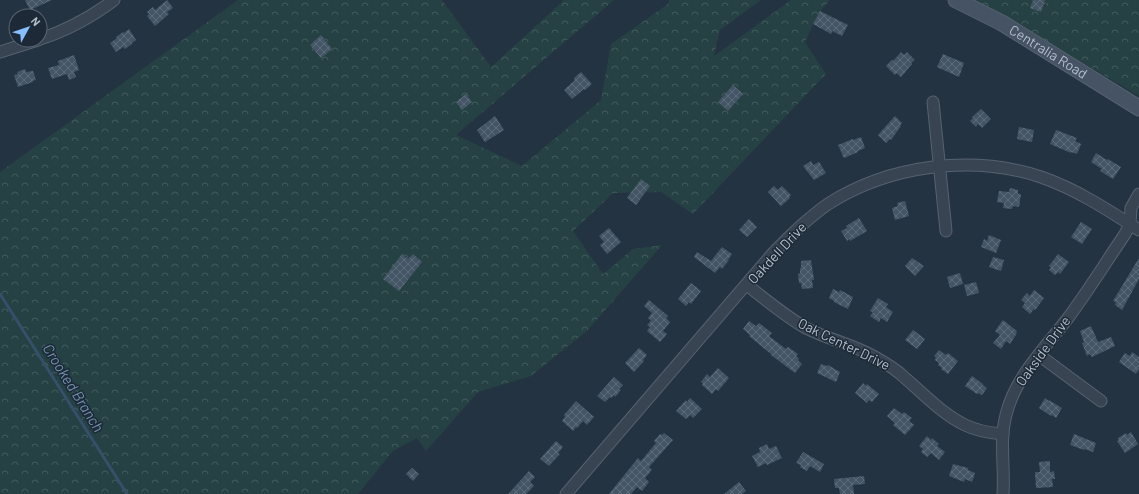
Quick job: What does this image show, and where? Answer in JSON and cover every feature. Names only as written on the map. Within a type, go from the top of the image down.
[{"type":"main road","name":"Centralia Road","points":[[956,0],[1002,24],[1139,108]]},
{"type":"street","points":[[48,37],[78,25],[114,0]]},
{"type":"street","points":[[0,52],[13,48]]},
{"type":"street","points":[[933,102],[946,231]]},
{"type":"street","name":"Oakdell Drive","points":[[566,494],[791,235],[829,204],[846,194],[868,184],[897,174],[918,170],[973,165],[997,167],[1040,177],[1062,185],[1136,225]]},
{"type":"street","name":"Oakside Drive","points":[[1003,494],[1004,482],[1002,456],[1005,416],[1016,388],[1026,372],[1136,225],[1131,208],[1139,194]]},
{"type":"street","name":"Oak Center Drive","points":[[747,285],[805,328],[852,345],[873,355],[892,368],[952,418],[979,431],[1003,434]]},
{"type":"street","points":[[1039,355],[1101,401]]},
{"type":"green space","points":[[238,0],[442,0],[491,67],[564,0],[614,0],[456,135],[522,166],[601,100],[611,44],[668,4],[669,0],[761,0],[720,30],[714,56],[791,0],[830,0],[818,14],[805,42],[826,74],[693,214],[661,192],[613,193],[573,231],[603,274],[633,249],[662,245],[587,331],[531,376],[478,392],[426,451],[417,438],[393,451],[358,494],[0,494],[0,172]]},
{"type":"green space","points":[[976,0],[1139,0],[1139,96]]},
{"type":"building","points":[[25,0],[52,0],[34,8],[29,8]]},
{"type":"building","points":[[167,0],[173,8],[167,12],[169,14],[155,26],[147,16],[149,14],[147,12],[153,7],[155,10]]},
{"type":"building","points":[[1033,0],[1045,0],[1041,12],[1030,8]]},
{"type":"building","points":[[820,11],[848,25],[842,36],[832,31],[831,34],[813,24]]},
{"type":"building","points":[[129,29],[136,40],[125,49],[123,47],[116,52],[110,43],[117,38],[116,37]]},
{"type":"building","points":[[321,35],[332,49],[321,58],[310,45]]},
{"type":"building","points":[[901,52],[904,55],[907,52],[915,60],[901,77],[897,73],[895,75],[886,66]]},
{"type":"building","points":[[943,54],[964,63],[959,77],[937,67]]},
{"type":"building","points":[[74,55],[79,70],[74,72],[76,77],[69,80],[67,74],[52,79],[48,68],[59,65],[58,61]]},
{"type":"building","points":[[25,69],[26,72],[33,71],[36,80],[18,87],[14,75]]},
{"type":"building","points":[[581,72],[592,84],[572,99],[564,90]]},
{"type":"building","points":[[733,85],[743,94],[728,111],[718,102]]},
{"type":"building","points":[[466,94],[472,102],[462,110],[456,102]]},
{"type":"building","points":[[981,109],[991,119],[982,128],[978,124],[976,127],[970,121],[973,118],[972,117]]},
{"type":"building","points":[[495,116],[504,130],[485,142],[477,130]]},
{"type":"building","points":[[895,116],[902,123],[900,125],[901,126],[891,140],[890,139],[886,143],[878,135]]},
{"type":"building","points":[[1019,127],[1034,130],[1032,142],[1017,139]]},
{"type":"building","points":[[1056,130],[1077,138],[1075,141],[1081,144],[1077,154],[1050,144]]},
{"type":"building","points":[[861,137],[865,148],[844,158],[838,145]]},
{"type":"building","points":[[1096,153],[1121,167],[1113,179],[1100,171],[1102,169],[1091,162]]},
{"type":"building","points":[[811,161],[813,165],[819,162],[826,173],[814,180],[803,166]]},
{"type":"building","points":[[641,179],[650,186],[636,205],[627,198]]},
{"type":"building","points":[[774,186],[778,190],[782,186],[791,195],[789,197],[790,198],[781,206],[768,192]]},
{"type":"building","points":[[1010,188],[1018,190],[1018,194],[1021,194],[1019,207],[1013,206],[1012,209],[1003,208],[1004,203],[997,202],[999,191],[1009,192]]},
{"type":"building","points":[[905,201],[909,216],[895,220],[892,208],[898,206],[897,203]]},
{"type":"building","points":[[859,218],[867,231],[850,241],[849,239],[847,241],[841,231]]},
{"type":"building","points":[[749,219],[757,227],[747,237],[739,230]]},
{"type":"building","points":[[1081,222],[1092,229],[1082,244],[1071,237]]},
{"type":"building","points":[[609,228],[621,242],[607,254],[600,245],[604,242],[599,236]]},
{"type":"building","points":[[989,235],[1001,240],[996,253],[981,247],[984,239],[987,241]]},
{"type":"building","points":[[722,247],[732,254],[722,269],[720,267],[715,273],[694,257],[697,252],[711,261]]},
{"type":"building","points":[[402,254],[408,259],[413,254],[422,262],[399,291],[383,279]]},
{"type":"building","points":[[1058,254],[1069,262],[1060,274],[1058,272],[1055,275],[1049,270],[1051,267],[1049,266]]},
{"type":"building","points":[[993,257],[1004,260],[1001,271],[989,267]]},
{"type":"building","points":[[912,258],[924,266],[915,276],[905,266]]},
{"type":"building","points":[[1139,258],[1139,279],[1122,310],[1115,305],[1116,302],[1113,301]]},
{"type":"building","points":[[811,260],[814,280],[812,280],[813,288],[802,289],[801,283],[799,283],[798,274],[800,273],[801,261]]},
{"type":"building","points":[[960,273],[963,284],[950,288],[947,277]]},
{"type":"building","points":[[976,282],[979,293],[967,296],[964,285]]},
{"type":"building","points":[[691,283],[701,291],[691,304],[689,302],[686,306],[678,299]]},
{"type":"building","points":[[833,289],[839,292],[840,290],[853,297],[848,309],[829,298]]},
{"type":"building","points":[[1034,290],[1044,298],[1030,314],[1022,307],[1025,303],[1021,300],[1027,293],[1030,296]]},
{"type":"building","points":[[878,298],[888,304],[886,307],[893,312],[887,322],[881,318],[879,322],[870,316],[873,312],[870,311]]},
{"type":"building","points":[[649,300],[668,316],[666,318],[670,322],[663,331],[667,334],[660,342],[647,331],[650,327],[647,325],[651,321],[648,318],[652,313],[644,306]]},
{"type":"building","points":[[1003,320],[1017,331],[1017,333],[1010,344],[1006,341],[1001,349],[993,343],[1000,335],[995,331]]},
{"type":"building","points":[[749,321],[756,326],[759,323],[772,333],[769,336],[786,349],[788,347],[798,354],[796,356],[802,364],[795,373],[749,336],[750,335],[743,329]]},
{"type":"building","points":[[1091,326],[1098,342],[1111,337],[1115,346],[1092,357],[1090,354],[1087,356],[1082,343],[1084,342],[1080,331]]},
{"type":"building","points":[[913,330],[925,339],[917,349],[905,340]]},
{"type":"building","points":[[639,348],[647,355],[643,360],[644,361],[634,372],[625,363]]},
{"type":"building","points":[[939,350],[946,355],[948,353],[958,361],[948,374],[941,369],[942,368],[938,365],[939,363],[935,360],[936,358],[934,356]]},
{"type":"building","points":[[1132,352],[1139,357],[1139,369],[1136,374],[1119,362],[1125,353],[1130,356]]},
{"type":"building","points":[[821,364],[828,365],[840,372],[836,382],[817,373]]},
{"type":"building","points":[[718,368],[729,378],[718,391],[716,389],[712,394],[702,385],[703,383],[701,382],[707,374],[710,377]]},
{"type":"building","points":[[972,376],[987,388],[982,395],[977,394],[965,386]]},
{"type":"building","points":[[614,377],[623,385],[615,397],[614,395],[611,398],[610,397],[605,402],[597,396]]},
{"type":"building","points":[[863,383],[866,386],[867,384],[879,394],[872,402],[869,400],[867,403],[855,393]]},
{"type":"building","points":[[690,398],[702,409],[693,418],[690,415],[686,419],[676,411],[686,400],[687,402]]},
{"type":"building","points":[[1045,398],[1062,408],[1056,418],[1039,408]]},
{"type":"building","points":[[576,401],[594,417],[587,425],[583,421],[573,431],[562,421],[565,417],[564,415]]},
{"type":"building","points":[[894,408],[902,414],[904,412],[912,418],[909,421],[914,425],[905,435],[893,425],[895,423],[887,416]]},
{"type":"building","points":[[1131,432],[1138,444],[1125,453],[1117,441],[1119,440],[1118,438]]},
{"type":"building","points":[[664,433],[673,440],[649,467],[652,470],[645,478],[649,482],[642,491],[637,487],[631,494],[609,494],[638,458],[641,461],[656,443],[654,441],[660,434],[662,435]]},
{"type":"building","points":[[1074,434],[1096,443],[1093,452],[1070,445]]},
{"type":"building","points":[[927,436],[939,444],[937,446],[945,452],[939,460],[931,453],[927,457],[921,452],[923,449],[919,446]]},
{"type":"building","points":[[556,441],[563,447],[558,453],[560,454],[549,466],[540,459]]},
{"type":"building","points":[[767,444],[769,449],[776,446],[782,458],[767,465],[766,463],[758,467],[752,456],[760,452],[759,448]]},
{"type":"building","points":[[803,452],[824,464],[820,472],[810,466],[807,471],[800,467],[801,465],[796,463]]},
{"type":"building","points":[[1050,461],[1050,472],[1054,471],[1055,479],[1052,479],[1053,487],[1036,488],[1035,472],[1040,472],[1039,462]]},
{"type":"building","points":[[953,464],[968,468],[968,470],[975,473],[972,482],[965,479],[964,482],[949,476]]},
{"type":"building","points":[[412,468],[419,474],[413,481],[406,474]]},
{"type":"building","points":[[529,471],[535,477],[530,482],[534,486],[526,494],[508,494]]},
{"type":"building","points":[[864,476],[865,484],[853,485],[854,494],[840,494],[839,488],[835,488],[834,479]]},
{"type":"building","points":[[739,482],[746,491],[742,494],[724,494]]},
{"type":"waterway","name":"Crooked Branch","points":[[0,294],[127,494]]}]
